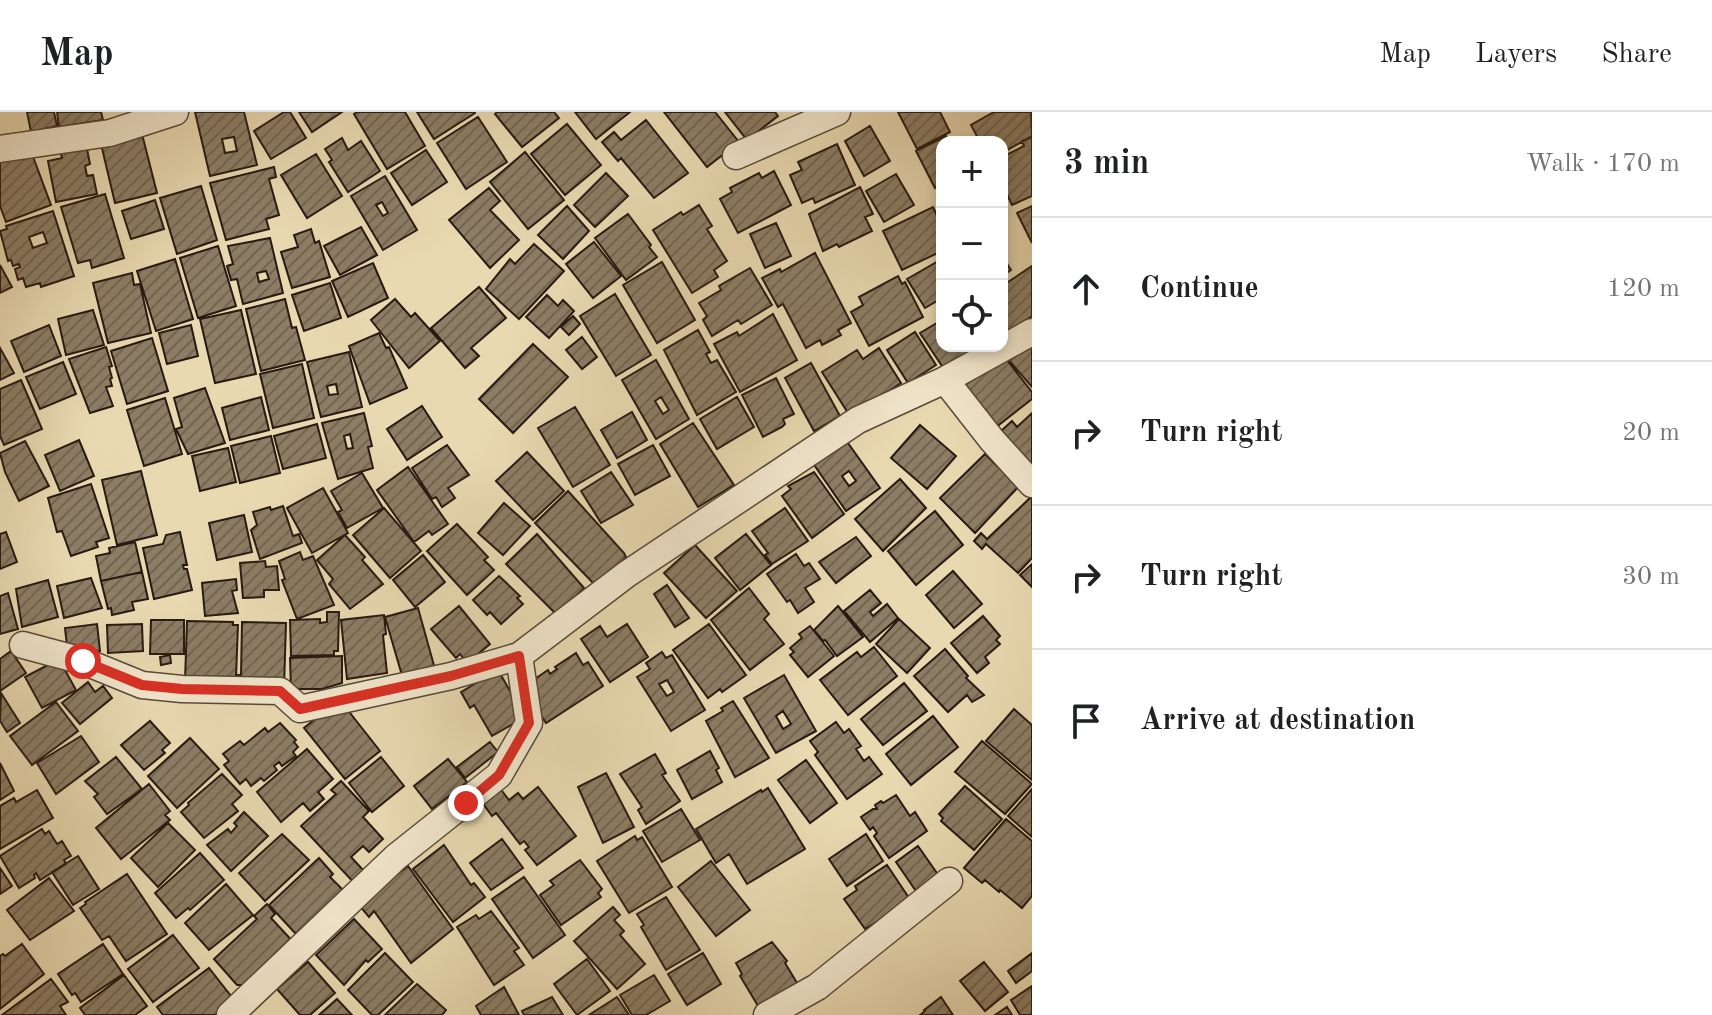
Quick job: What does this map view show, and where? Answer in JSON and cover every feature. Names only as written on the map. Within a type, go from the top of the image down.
[{"type":"street","points":[[0,149],[108,123],[175,112]]},
{"type":"street","points":[[736,156],[837,112]]},
{"type":"street","points":[[23,645],[83,661],[142,685],[280,691],[300,709],[451,676],[519,656],[627,574],[858,420],[945,380],[1032,332]]},
{"type":"street","points":[[945,380],[992,440],[1032,484]]},
{"type":"street","points":[[246,1010],[396,857],[499,775],[529,723],[519,656]]},
{"type":"street","points":[[767,1015],[817,987],[949,881]]},
{"type":"building","points":[[27,112],[54,112],[57,126],[31,132]]},
{"type":"building","points":[[57,112],[101,112],[103,120],[59,127]]},
{"type":"building","points":[[195,112],[244,112],[257,165],[210,176]],"holes":[[[234,137],[237,151],[225,153],[222,139]]]},
{"type":"building","points":[[284,112],[290,112],[306,138],[271,159],[254,131]]},
{"type":"building","points":[[299,112],[342,112],[312,132]]},
{"type":"building","points":[[405,112],[425,146],[387,169],[354,114]]},
{"type":"building","points":[[417,112],[475,112],[475,113],[434,139]]},
{"type":"building","points":[[554,112],[559,118],[522,147],[495,114]]},
{"type":"building","points":[[575,112],[630,112],[596,139]]},
{"type":"building","points":[[664,112],[715,112],[739,142],[707,167]]},
{"type":"building","points":[[725,112],[775,112],[778,116],[747,140]]},
{"type":"building","points":[[898,112],[940,112],[950,132],[936,136],[936,139],[917,149]]},
{"type":"building","points":[[994,112],[1031,112],[1032,136],[1008,150],[1008,136],[977,136],[971,125]]},
{"type":"building","points":[[478,117],[507,162],[466,189],[437,143]]},
{"type":"building","points":[[646,120],[688,173],[654,198],[621,158],[618,161],[602,142],[614,132],[621,140]]},
{"type":"building","points":[[567,124],[601,165],[565,195],[531,154]]},
{"type":"building","points":[[870,126],[890,161],[864,176],[845,141]]},
{"type":"building","points":[[142,134],[157,193],[115,203],[101,144]]},
{"type":"building","points":[[1032,137],[1032,196],[1012,205],[1008,197],[1008,154],[1024,146],[1022,141]]},
{"type":"building","points":[[342,138],[348,150],[361,141],[380,171],[348,192],[329,162],[332,160],[325,149]]},
{"type":"building","points":[[936,141],[935,188],[916,151]]},
{"type":"building","points":[[86,144],[90,164],[85,166],[87,176],[93,175],[97,194],[56,202],[48,161],[62,158],[60,150]]},
{"type":"building","points":[[837,144],[855,185],[815,203],[813,198],[802,203],[790,175],[802,170],[798,162]]},
{"type":"building","points":[[29,146],[51,205],[6,222],[0,206],[0,156]]},
{"type":"building","points":[[426,150],[447,182],[412,205],[391,173]]},
{"type":"building","points":[[525,152],[564,200],[528,229],[490,182]]},
{"type":"building","points":[[316,154],[342,196],[307,218],[281,175]]},
{"type":"building","points":[[274,167],[276,177],[269,179],[279,215],[266,219],[269,229],[226,240],[210,183]]},
{"type":"building","points":[[774,171],[791,205],[738,233],[720,199],[732,192],[730,188],[759,173],[762,178]]},
{"type":"building","points":[[606,173],[628,196],[595,227],[574,205]]},
{"type":"building","points":[[896,174],[914,205],[884,222],[866,191]]},
{"type":"building","points":[[385,176],[417,230],[383,250],[351,196]],"holes":[[[382,202],[388,213],[383,216],[376,205]]]},
{"type":"building","points":[[201,186],[217,240],[177,254],[160,198]]},
{"type":"building","points":[[860,187],[873,214],[865,217],[872,231],[823,251],[809,214]]},
{"type":"building","points":[[489,188],[500,201],[490,210],[519,240],[490,268],[449,220]]},
{"type":"building","points":[[105,194],[124,258],[92,268],[90,260],[78,263],[61,207]]},
{"type":"building","points":[[155,200],[164,229],[131,239],[122,211]]},
{"type":"building","points":[[699,205],[712,226],[707,229],[727,261],[714,270],[718,277],[692,293],[653,230],[681,212],[683,215]]},
{"type":"building","points":[[567,206],[589,231],[563,259],[538,235]]},
{"type":"building","points":[[1032,206],[1032,243],[1017,213]]},
{"type":"building","points":[[933,207],[936,214],[936,254],[902,270],[883,231]]},
{"type":"building","points":[[53,211],[74,276],[41,287],[40,283],[26,287],[23,278],[18,280],[15,269],[20,267],[19,264],[13,266],[11,260],[8,261],[0,231],[7,229],[6,226]],"holes":[[[43,232],[47,243],[33,248],[29,237]]]},
{"type":"building","points":[[628,214],[657,257],[626,280],[595,238]]},
{"type":"building","points":[[776,223],[791,256],[765,268],[750,234]]},
{"type":"building","points":[[361,227],[377,255],[340,275],[324,246]]},
{"type":"building","points":[[311,229],[315,243],[319,241],[330,277],[292,288],[281,252],[298,247],[294,235]]},
{"type":"building","points":[[270,238],[283,293],[243,304],[237,279],[231,280],[227,266],[233,264],[228,246]],"holes":[[[266,271],[269,279],[259,282],[257,273]]]},
{"type":"building","points":[[594,242],[621,276],[593,298],[566,264]]},
{"type":"building","points":[[534,244],[564,271],[519,319],[486,289],[510,259],[515,264]]},
{"type":"building","points":[[218,246],[236,306],[198,318],[180,258]]},
{"type":"building","points":[[815,253],[851,323],[838,330],[841,335],[822,345],[820,340],[806,348],[783,304],[778,307],[762,278],[780,269],[781,272]]},
{"type":"building","points":[[175,259],[193,319],[156,331],[137,271]]},
{"type":"building","points":[[662,262],[695,320],[657,343],[623,285]]},
{"type":"building","points":[[936,262],[936,302],[925,308],[907,279]]},
{"type":"building","points":[[373,263],[388,298],[348,317],[332,281]]},
{"type":"building","points":[[0,265],[12,287],[0,293]]},
{"type":"building","points":[[1032,266],[1032,316],[1008,333],[1008,282]]},
{"type":"building","points":[[750,268],[772,305],[741,324],[738,320],[712,336],[703,320],[707,316],[699,303],[721,290],[719,286]]},
{"type":"building","points":[[132,273],[134,285],[140,284],[151,333],[108,343],[93,283]]},
{"type":"building","points":[[898,276],[902,284],[905,282],[923,317],[869,346],[851,312],[863,305],[859,297]]},
{"type":"building","points":[[330,283],[341,318],[304,331],[292,295]]},
{"type":"building","points":[[479,287],[506,318],[471,348],[479,356],[465,368],[431,328]]},
{"type":"building","points":[[615,294],[651,355],[616,376],[580,316]]},
{"type":"building","points":[[547,295],[558,306],[563,300],[574,311],[549,338],[526,317]]},
{"type":"building","points":[[285,299],[305,360],[261,371],[246,309]]},
{"type":"building","points":[[395,299],[411,317],[415,313],[440,341],[409,368],[371,320]]},
{"type":"building","points":[[93,310],[104,345],[66,355],[58,319]]},
{"type":"building","points":[[241,310],[256,374],[215,383],[200,319]]},
{"type":"building","points":[[773,314],[797,360],[740,392],[714,344],[737,332],[739,336]]},
{"type":"building","points":[[573,316],[580,324],[569,335],[561,327]]},
{"type":"building","points":[[936,324],[936,352],[980,352],[944,369],[920,333]]},
{"type":"building","points":[[49,325],[61,356],[24,372],[11,341]]},
{"type":"building","points":[[191,325],[198,356],[167,364],[159,333]]},
{"type":"building","points":[[698,330],[710,352],[706,354],[711,363],[717,360],[736,392],[697,415],[664,350]]},
{"type":"building","points":[[915,332],[936,365],[908,383],[887,350]]},
{"type":"building","points":[[379,333],[386,348],[389,347],[407,388],[370,404],[349,346]]},
{"type":"building","points":[[582,337],[597,357],[582,369],[566,350]]},
{"type":"building","points":[[152,338],[168,391],[127,404],[111,351]]},
{"type":"building","points":[[1032,338],[1032,387],[1006,357]]},
{"type":"building","points":[[533,344],[568,377],[513,433],[479,399]]},
{"type":"building","points":[[106,347],[112,366],[109,367],[112,386],[106,387],[113,406],[90,413],[69,359]]},
{"type":"building","points":[[0,348],[14,373],[0,380]]},
{"type":"building","points":[[879,348],[901,383],[850,416],[822,372],[857,350],[863,359]]},
{"type":"building","points":[[349,352],[362,407],[321,417],[307,362]],"holes":[[[336,384],[338,394],[329,395],[327,386]]]},
{"type":"building","points":[[1003,355],[1032,392],[1032,399],[991,431],[959,390]]},
{"type":"building","points":[[656,360],[689,419],[656,439],[622,380]],"holes":[[[661,397],[669,410],[663,414],[655,401]]]},
{"type":"building","points":[[63,362],[76,394],[40,409],[26,377]]},
{"type":"building","points":[[811,363],[840,416],[814,431],[785,378]]},
{"type":"building","points":[[302,364],[314,418],[273,428],[260,374]]},
{"type":"building","points":[[776,378],[794,414],[783,419],[785,424],[782,427],[763,437],[742,395]]},
{"type":"building","points":[[21,380],[42,429],[4,445],[0,436],[0,389]]},
{"type":"building","points":[[205,388],[225,443],[188,454],[176,429],[182,427],[174,398]]},
{"type":"building","points":[[261,397],[269,430],[230,440],[222,408]]},
{"type":"building","points":[[737,397],[754,427],[717,449],[700,419]]},
{"type":"building","points":[[165,398],[182,454],[144,466],[127,410]]},
{"type":"building","points":[[422,406],[442,437],[407,460],[387,429]]},
{"type":"building","points":[[575,407],[610,465],[573,487],[538,428]]},
{"type":"building","points":[[632,412],[647,440],[617,458],[601,430]]},
{"type":"building","points":[[364,413],[372,446],[368,447],[373,468],[338,479],[322,423]],"holes":[[[350,434],[353,448],[347,449],[344,436]]]},
{"type":"building","points":[[1032,413],[1032,468],[1000,432],[1012,421],[1017,427]]},
{"type":"building","points":[[693,423],[734,485],[698,507],[660,444]]},
{"type":"building","points":[[317,424],[326,458],[283,469],[274,436]]},
{"type":"building","points":[[920,425],[956,456],[927,489],[891,458]]},
{"type":"building","points":[[271,436],[280,473],[240,483],[231,446]]},
{"type":"building","points":[[843,436],[880,488],[846,511],[810,459]],"holes":[[[849,471],[856,481],[849,486],[842,476]]]},
{"type":"building","points":[[79,440],[94,476],[60,491],[45,455]]},
{"type":"building","points":[[25,441],[49,486],[19,501],[0,453]]},
{"type":"building","points":[[447,445],[469,475],[448,488],[455,498],[442,507],[436,497],[432,499],[412,468]]},
{"type":"building","points":[[653,445],[670,476],[635,495],[618,464]]},
{"type":"building","points":[[228,448],[236,482],[200,491],[192,456]]},
{"type":"building","points":[[527,452],[564,491],[533,520],[496,481]]},
{"type":"building","points":[[985,454],[997,466],[1002,462],[1022,483],[975,533],[940,498]]},
{"type":"building","points":[[408,467],[448,524],[432,535],[429,531],[414,542],[377,490]]},
{"type":"building","points":[[141,471],[157,535],[117,545],[102,480]]},
{"type":"building","points":[[611,472],[633,505],[601,523],[581,491]]},
{"type":"building","points":[[814,472],[844,514],[812,538],[782,496],[791,489],[788,486]]},
{"type":"building","points":[[362,473],[383,508],[347,528],[338,512],[342,510],[331,491]]},
{"type":"building","points":[[900,479],[926,508],[883,551],[855,519]]},
{"type":"building","points":[[91,484],[109,538],[96,542],[98,547],[71,556],[62,531],[57,532],[48,498]]},
{"type":"building","points":[[323,488],[348,533],[312,553],[287,508]]},
{"type":"building","points":[[568,491],[626,557],[597,587],[535,523]]},
{"type":"building","points":[[1032,496],[1032,558],[1018,573],[986,544],[982,549],[974,541],[981,533],[987,539]]},
{"type":"building","points":[[504,503],[530,526],[503,555],[478,533]]},
{"type":"building","points":[[283,506],[293,536],[299,534],[302,543],[260,559],[251,530],[257,525],[253,512]]},
{"type":"building","points":[[384,508],[421,551],[390,578],[353,535]]},
{"type":"building","points":[[785,508],[808,541],[772,564],[752,531]]},
{"type":"building","points":[[935,511],[963,545],[916,585],[888,551]]},
{"type":"building","points":[[244,515],[252,552],[217,560],[209,523]]},
{"type":"building","points":[[457,524],[488,557],[484,560],[494,570],[467,595],[427,551]]},
{"type":"building","points":[[6,532],[17,562],[0,569],[0,534]]},
{"type":"building","points":[[180,532],[187,565],[183,565],[187,569],[192,590],[154,599],[143,548],[163,544],[166,535]]},
{"type":"building","points":[[537,534],[584,588],[557,615],[506,564]]},
{"type":"building","points":[[746,534],[771,565],[740,590],[715,558]]},
{"type":"building","points":[[345,535],[383,584],[350,609],[329,584],[333,579],[317,560]]},
{"type":"building","points":[[856,537],[871,556],[836,583],[819,562]]},
{"type":"building","points":[[135,542],[142,572],[101,581],[96,556],[110,553],[109,548]]},
{"type":"building","points":[[695,545],[737,591],[706,618],[664,573]]},
{"type":"building","points":[[300,552],[303,560],[313,556],[334,605],[297,619],[282,580],[285,579],[279,561]]},
{"type":"building","points":[[796,554],[804,566],[809,563],[820,579],[805,588],[814,602],[798,613],[767,574]]},
{"type":"building","points":[[423,555],[445,582],[415,607],[393,580]]},
{"type":"building","points":[[265,561],[266,567],[277,566],[279,590],[264,590],[264,597],[243,598],[240,563]]},
{"type":"building","points":[[1032,564],[1032,587],[1020,575]]},
{"type":"building","points":[[953,571],[982,604],[954,628],[926,595]]},
{"type":"building","points":[[142,572],[148,599],[132,602],[134,610],[112,615],[101,581]]},
{"type":"building","points":[[499,576],[520,596],[517,598],[523,604],[501,624],[473,600]]},
{"type":"building","points":[[91,578],[102,608],[64,618],[57,586]]},
{"type":"building","points":[[236,579],[237,590],[232,591],[238,613],[205,616],[202,583]]},
{"type":"building","points":[[48,580],[58,617],[22,627],[16,589]]},
{"type":"building","points":[[667,585],[689,618],[675,627],[654,594]]},
{"type":"building","points":[[749,588],[769,614],[764,619],[784,644],[750,670],[711,620]]},
{"type":"building","points":[[870,590],[881,603],[870,612],[873,616],[887,604],[898,618],[870,642],[844,611]]},
{"type":"building","points":[[8,593],[18,629],[0,634],[0,596]]},
{"type":"building","points":[[459,606],[490,644],[467,663],[460,654],[456,658],[431,629]]},
{"type":"building","points":[[838,606],[863,637],[837,656],[814,630]]},
{"type":"building","points":[[418,608],[435,669],[403,679],[385,617]]},
{"type":"building","points":[[327,612],[339,612],[338,651],[334,651],[334,655],[291,656],[290,620],[320,619],[320,623],[327,622]]},
{"type":"building","points":[[384,615],[387,673],[347,679],[341,620]]},
{"type":"building","points":[[983,616],[1000,636],[996,640],[1000,644],[985,657],[989,663],[977,673],[951,643]]},
{"type":"building","points":[[899,619],[930,648],[907,673],[876,644]]},
{"type":"building","points":[[151,620],[184,620],[184,654],[150,654]]},
{"type":"building","points":[[187,621],[233,622],[233,625],[238,625],[236,677],[185,681]]},
{"type":"building","points":[[242,622],[286,623],[284,688],[236,684],[236,675],[241,675]]},
{"type":"building","points":[[97,624],[100,651],[68,655],[65,628]]},
{"type":"building","points":[[142,624],[143,651],[108,653],[107,625]]},
{"type":"building","points":[[627,624],[648,657],[610,682],[581,639],[600,626],[607,637]]},
{"type":"building","points":[[709,624],[746,675],[708,698],[673,650]]},
{"type":"building","points":[[810,626],[834,656],[808,677],[790,655],[794,652],[790,648],[802,638],[799,634]]},
{"type":"building","points":[[874,647],[897,676],[848,715],[820,680],[857,652],[861,657]]},
{"type":"building","points":[[945,649],[968,676],[966,678],[984,695],[972,702],[967,695],[948,712],[914,676]]},
{"type":"building","points":[[11,651],[26,673],[0,691],[0,659]]},
{"type":"building","points":[[662,652],[666,658],[672,655],[705,710],[671,731],[637,677],[650,669],[646,663]],"holes":[[[667,680],[674,692],[667,696],[659,684]]]},
{"type":"building","points":[[576,653],[583,665],[588,662],[603,686],[546,723],[527,694],[529,683],[548,670],[550,674]]},
{"type":"building","points":[[170,655],[171,663],[161,665],[160,657]]},
{"type":"building","points":[[342,656],[342,683],[322,689],[291,689],[290,658]]},
{"type":"building","points":[[59,659],[76,690],[42,708],[25,677]]},
{"type":"building","points":[[498,670],[525,717],[492,736],[474,705],[470,708],[461,692]]},
{"type":"building","points":[[784,675],[816,731],[776,753],[744,698]],"holes":[[[783,711],[791,724],[783,729],[776,716]]]},
{"type":"building","points":[[88,682],[95,692],[103,686],[112,698],[80,724],[62,703]]},
{"type":"building","points":[[904,683],[927,711],[883,745],[861,719]]},
{"type":"building","points":[[1,693],[20,723],[7,732],[0,721]]},
{"type":"building","points":[[733,701],[769,758],[735,777],[706,721]]},
{"type":"building","points":[[56,702],[78,731],[32,765],[10,736]]},
{"type":"building","points":[[343,704],[380,751],[345,779],[304,728],[328,709]]},
{"type":"building","points":[[1014,709],[1032,725],[1032,780],[986,741]]},
{"type":"building","points":[[933,716],[958,747],[911,785],[886,754]]},
{"type":"building","points":[[150,721],[170,743],[162,750],[165,753],[144,770],[121,745]]},
{"type":"building","points":[[836,722],[844,733],[849,729],[861,746],[856,749],[864,761],[869,757],[882,774],[847,799],[815,755],[818,752],[810,741]]},
{"type":"building","points":[[280,723],[296,740],[294,742],[298,747],[293,752],[296,756],[282,766],[279,762],[274,766],[277,770],[264,781],[261,778],[251,786],[246,779],[240,784],[224,765],[229,761],[223,754],[240,741],[244,745],[265,728],[268,732]]},
{"type":"building","points":[[81,736],[99,762],[56,794],[37,763]]},
{"type":"building","points":[[190,738],[219,769],[177,808],[148,776]]},
{"type":"building","points":[[982,741],[1032,784],[1005,814],[955,772]]},
{"type":"building","points":[[490,742],[498,752],[465,778],[457,767]]},
{"type":"building","points":[[307,749],[333,779],[318,792],[324,799],[310,811],[303,803],[281,822],[257,792]]},
{"type":"building","points":[[710,751],[722,782],[692,799],[677,770]]},
{"type":"building","points":[[655,754],[666,773],[662,775],[680,801],[646,824],[638,810],[642,807],[620,774]]},
{"type":"building","points":[[116,757],[142,789],[107,814],[94,797],[98,794],[85,781]]},
{"type":"building","points":[[381,757],[404,786],[372,812],[349,783]]},
{"type":"building","points":[[448,759],[467,782],[432,809],[414,786]]},
{"type":"building","points":[[806,760],[837,803],[810,823],[778,780]]},
{"type":"building","points":[[0,763],[14,791],[0,800]]},
{"type":"building","points":[[606,773],[634,827],[603,843],[578,787]]},
{"type":"building","points":[[222,774],[242,795],[232,804],[238,811],[204,838],[181,812]]},
{"type":"building","points":[[341,781],[369,811],[363,817],[383,839],[369,852],[363,846],[351,857],[365,872],[356,885],[301,826],[336,794],[331,790]]},
{"type":"building","points":[[149,784],[170,811],[165,815],[170,820],[121,859],[96,828]]},
{"type":"building","points":[[965,786],[1002,819],[974,850],[941,821],[943,818],[939,814]]},
{"type":"building","points":[[499,787],[509,800],[518,793],[523,799],[538,787],[576,836],[537,865],[525,850],[529,847],[524,841],[520,844],[496,813],[492,816],[481,801]]},
{"type":"building","points":[[768,788],[805,849],[747,884],[729,854],[716,863],[696,829]]},
{"type":"building","points":[[1032,789],[1032,837],[1008,816]]},
{"type":"building","points":[[37,790],[53,818],[0,849],[0,806],[14,798],[16,802]]},
{"type":"building","points":[[896,795],[910,816],[915,812],[927,831],[889,858],[874,836],[877,833],[873,827],[870,830],[861,817],[877,809],[875,805],[881,801],[883,803]]},
{"type":"building","points":[[681,809],[700,840],[662,862],[643,831]]},
{"type":"building","points":[[244,812],[268,836],[231,871],[207,845],[228,829],[231,833],[237,826],[234,823]]},
{"type":"building","points":[[1006,819],[1032,841],[1032,896],[1022,908],[964,868]]},
{"type":"building","points":[[168,823],[195,850],[158,887],[131,858]]},
{"type":"building","points":[[42,829],[45,834],[49,831],[57,844],[62,841],[71,856],[64,860],[66,864],[40,880],[36,873],[35,878],[19,888],[0,856]]},
{"type":"building","points":[[282,834],[309,860],[265,901],[239,873]]},
{"type":"building","points":[[866,834],[883,861],[847,886],[829,859]]},
{"type":"building","points":[[635,836],[637,840],[642,837],[672,887],[629,913],[597,861]]},
{"type":"building","points":[[502,839],[523,868],[491,890],[470,863]]},
{"type":"building","points":[[444,845],[471,885],[474,883],[485,897],[453,922],[413,869]]},
{"type":"building","points":[[918,846],[939,876],[918,894],[896,862]]},
{"type":"building","points":[[200,853],[224,880],[190,910],[188,908],[176,918],[155,893]]},
{"type":"building","points":[[78,856],[99,889],[73,905],[52,872]]},
{"type":"building","points":[[319,858],[333,874],[330,877],[343,890],[296,934],[269,905]]},
{"type":"building","points":[[580,860],[602,889],[598,893],[601,897],[561,925],[540,895],[554,885],[550,881]]},
{"type":"building","points":[[711,861],[750,910],[716,936],[678,887]]},
{"type":"building","points":[[887,865],[911,901],[865,929],[844,899],[857,890],[855,886]]},
{"type":"building","points":[[408,866],[453,929],[411,963],[374,911],[369,917],[358,904]]},
{"type":"building","points":[[0,868],[12,886],[0,894]]},
{"type":"building","points":[[127,874],[167,934],[126,961],[109,936],[102,940],[80,908]]},
{"type":"building","points":[[524,877],[565,935],[533,958],[492,899]]},
{"type":"building","points":[[49,878],[74,911],[30,940],[7,910]]},
{"type":"building","points":[[226,884],[253,915],[209,950],[185,923]]},
{"type":"building","points":[[666,897],[700,950],[666,970],[641,927],[644,925],[637,914]]},
{"type":"building","points":[[267,904],[275,914],[271,918],[296,945],[247,991],[242,985],[237,985],[214,959],[257,919],[254,916]]},
{"type":"building","points":[[613,907],[620,915],[614,920],[624,931],[620,935],[645,964],[617,989],[574,941]]},
{"type":"building","points":[[491,911],[519,948],[514,951],[524,965],[494,985],[457,927],[476,915],[479,919]]},
{"type":"building","points":[[354,919],[382,949],[368,962],[366,960],[344,985],[316,955]]},
{"type":"building","points":[[173,935],[199,968],[153,1002],[128,969]]},
{"type":"building","points":[[772,942],[787,961],[785,963],[797,983],[758,1006],[736,963]]},
{"type":"building","points":[[22,944],[44,974],[0,1009],[0,956]]},
{"type":"building","points":[[103,944],[123,974],[81,1002],[75,993],[72,995],[58,974]]},
{"type":"building","points":[[385,953],[413,982],[378,1015],[372,1015],[348,990]]},
{"type":"building","points":[[703,953],[721,984],[687,1005],[668,974]]},
{"type":"building","points":[[1032,953],[1032,971],[1016,983],[1008,971]]},
{"type":"building","points":[[587,959],[610,991],[577,1015],[554,984]]},
{"type":"building","points":[[308,962],[335,993],[310,1015],[300,1015],[277,989]]},
{"type":"building","points":[[984,962],[1008,992],[985,1011],[960,981]]},
{"type":"building","points":[[209,968],[238,1005],[221,1015],[163,1015],[157,1007]]},
{"type":"building","points":[[124,975],[147,1006],[135,1015],[85,1015],[80,1008]]},
{"type":"building","points":[[654,975],[670,1001],[646,1015],[632,1015],[620,995]]},
{"type":"building","points":[[51,979],[68,1002],[60,1006],[66,1015],[2,1015]]},
{"type":"building","points":[[417,984],[446,1010],[442,1015],[385,1015]]},
{"type":"building","points":[[1032,986],[1032,1015],[1020,1015],[1011,1000]]},
{"type":"building","points":[[504,987],[519,1015],[481,1015],[476,1006]]},
{"type":"building","points":[[552,997],[563,1015],[524,1015],[522,1011]]},
{"type":"building","points":[[617,997],[629,1015],[589,1015]]},
{"type":"building","points":[[941,997],[953,1015],[920,1015],[924,1010]]},
{"type":"building","points":[[337,999],[352,1015],[319,1015]]},
{"type":"building","points":[[1007,1007],[1012,1015],[995,1015]]},
{"type":"route","points":[[83,661],[142,685],[280,691],[300,709],[451,676],[519,656],[529,723],[499,775],[466,803]]}]
